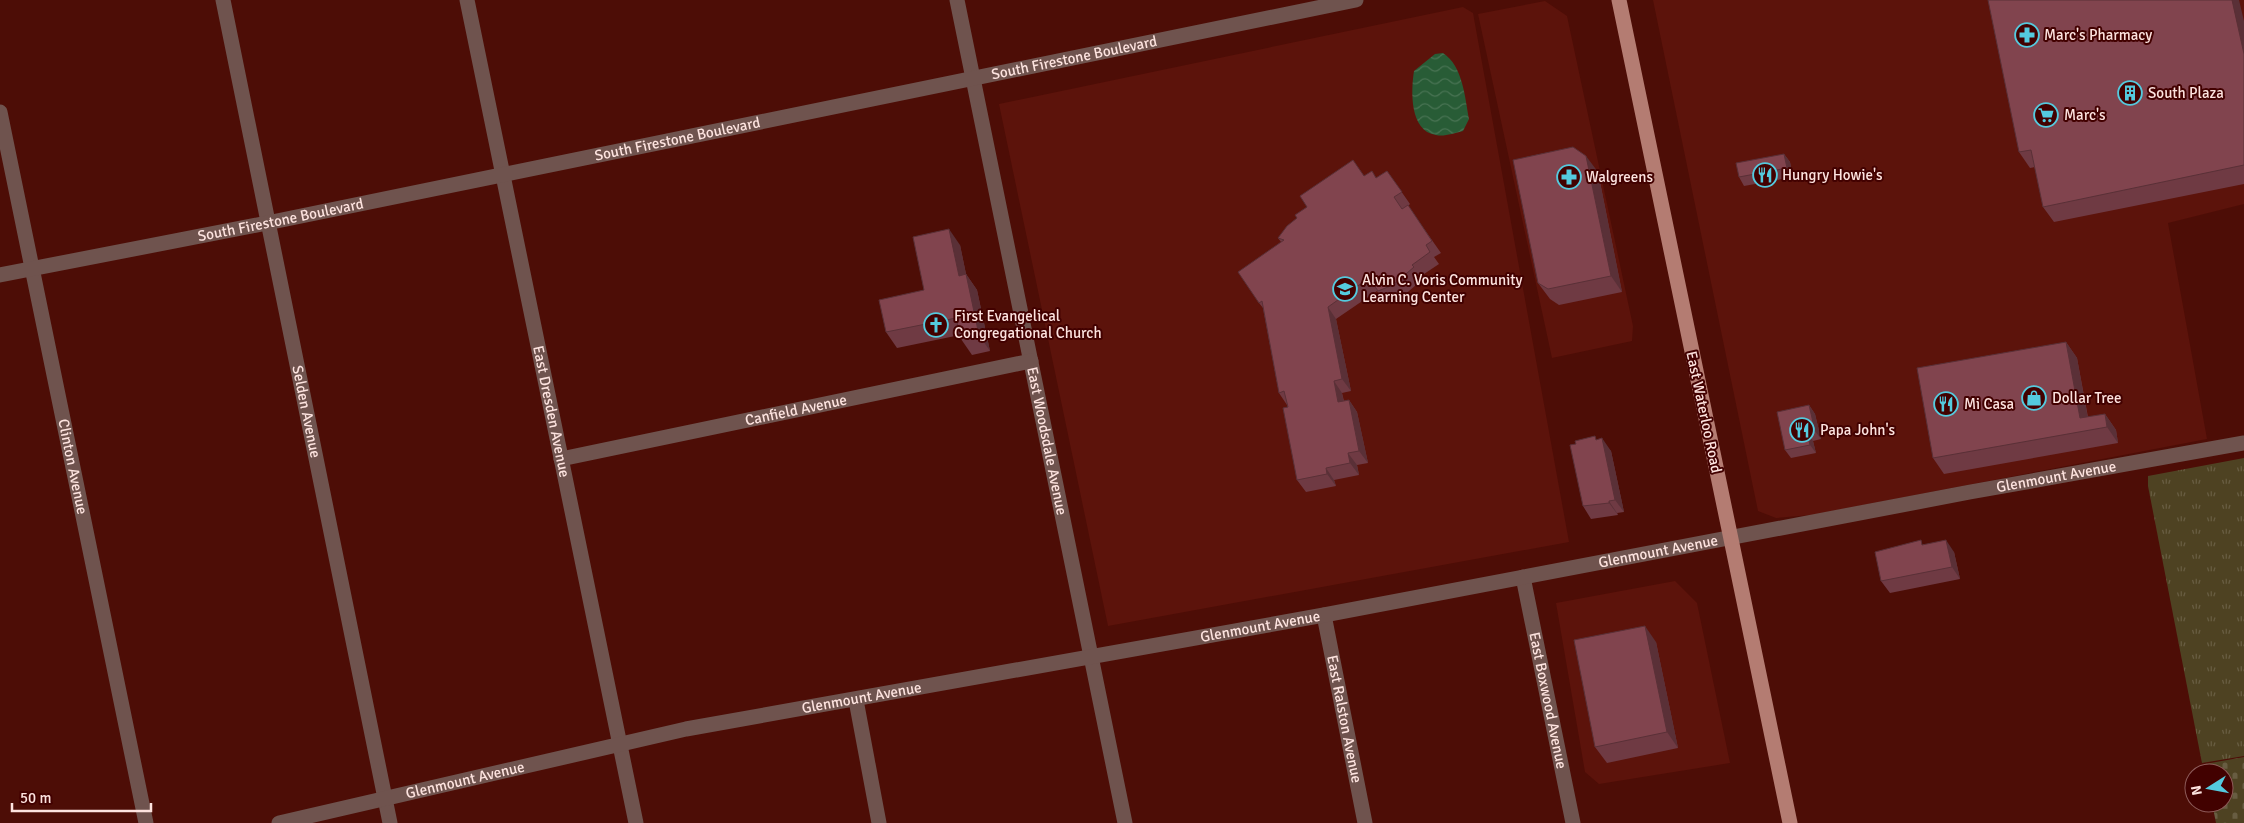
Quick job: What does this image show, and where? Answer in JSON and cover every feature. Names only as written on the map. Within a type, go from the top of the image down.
[{"type":"main road","name":"East Waterloo Road","points":[[1619,0],[1790,823]]},
{"type":"street","name":"Selden Avenue","points":[[223,0],[390,823]]},
{"type":"street","name":"East Dresden Avenue","points":[[467,0],[636,823]]},
{"type":"street","name":"East Woodsdale Avenue","points":[[957,0],[1125,823]]},
{"type":"street","name":"South Firestone Boulevard","points":[[0,275],[268,223],[1356,0]]},
{"type":"street","name":"Clinton Avenue","points":[[0,112],[135,781],[146,823]]},
{"type":"street","name":"Canfield Avenue","points":[[561,459],[1031,361]]},
{"type":"street","name":"Glenmount Avenue","points":[[280,823],[686,729],[1324,615],[2244,443]]},
{"type":"street","name":"East Boxwood Avenue","points":[[1523,577],[1573,823]]},
{"type":"street","name":"East Ralston Avenue","points":[[1324,615],[1365,823]]},
{"type":"street","points":[[856,700],[879,823]]},
{"type":"shaded area","points":[[1653,0],[2244,0],[2244,204],[2168,223],[2207,439],[1811,515],[1776,518],[1758,511]]},
{"type":"shaded area","points":[[1545,1],[1567,16],[1633,326],[1632,341],[1552,358],[1478,14]]},
{"type":"shaded area","points":[[1463,7],[1473,13],[1569,542],[1108,626],[999,104]]},
{"type":"shaded area","points":[[1675,581],[1697,603],[1730,763],[1599,784],[1585,772],[1556,603]]},
{"type":"green space","points":[[2244,458],[2244,756],[2202,763],[2148,486],[2148,476]]},
{"type":"green space","points":[[2244,757],[2244,823],[2216,823],[2214,813],[2234,813],[2234,763],[2211,763]]},
{"type":"water","points":[[1443,53],[1450,59],[1459,74],[1469,119],[1463,131],[1436,135],[1427,132],[1416,118],[1412,88],[1414,71],[1435,54]]},
{"type":"building","name":"South Plaza","points":[[1988,0],[2232,0],[2244,54],[2244,165],[2043,207],[2031,150],[2019,152]]},
{"type":"building","points":[[1573,147],[1586,156],[1611,276],[1548,289],[1538,283],[1513,160]]},
{"type":"building","points":[[1784,154],[1787,168],[1739,177],[1736,163]]},
{"type":"building","points":[[1353,160],[1364,176],[1372,171],[1376,178],[1387,171],[1402,192],[1394,197],[1402,209],[1408,205],[1432,241],[1426,245],[1430,252],[1412,265],[1414,267],[1393,285],[1378,291],[1369,278],[1328,307],[1342,379],[1334,381],[1338,402],[1349,400],[1359,451],[1348,453],[1350,463],[1326,468],[1327,474],[1297,480],[1283,408],[1288,407],[1284,391],[1279,393],[1262,301],[1259,303],[1238,272],[1284,240],[1278,238],[1287,226],[1297,218],[1295,215],[1307,207],[1300,196]]},
{"type":"building","points":[[949,229],[959,276],[966,274],[979,335],[961,339],[956,318],[886,332],[879,300],[924,290],[913,237]]},
{"type":"building","points":[[2066,342],[2080,418],[2105,414],[2107,427],[1933,458],[1917,368]]},
{"type":"building","name":"Papa John's","points":[[1809,405],[1815,431],[1807,432],[1810,445],[1785,450],[1777,412]]},
{"type":"building","points":[[1595,436],[1596,440],[1602,438],[1615,500],[1609,501],[1609,503],[1583,506],[1570,445],[1576,444],[1575,441]]},
{"type":"building","points":[[1921,540],[1922,545],[1946,540],[1952,567],[1881,581],[1875,552]]},
{"type":"building","points":[[1645,626],[1667,732],[1595,747],[1574,640]]},
{"type":"place","name":"Marc's Pharmacy","points":[[2027,35]]},
{"type":"place","name":"South Plaza","points":[[2130,93]]},
{"type":"place","name":"Marc's","points":[[2046,115]]},
{"type":"place","name":"Hungry Howie's","points":[[1765,175]]},
{"type":"place","name":"Walgreens","points":[[1569,177]]},
{"type":"place","name":"Alvin C. Voris Community Learning Center","points":[[1345,289]]},
{"type":"place","name":"First Evangelical Congregational Church","points":[[936,325]]},
{"type":"place","name":"Dollar Tree","points":[[2034,398]]},
{"type":"place","name":"Mi Casa","points":[[1946,404]]},
{"type":"place","name":"Papa John's","points":[[1802,430]]}]
